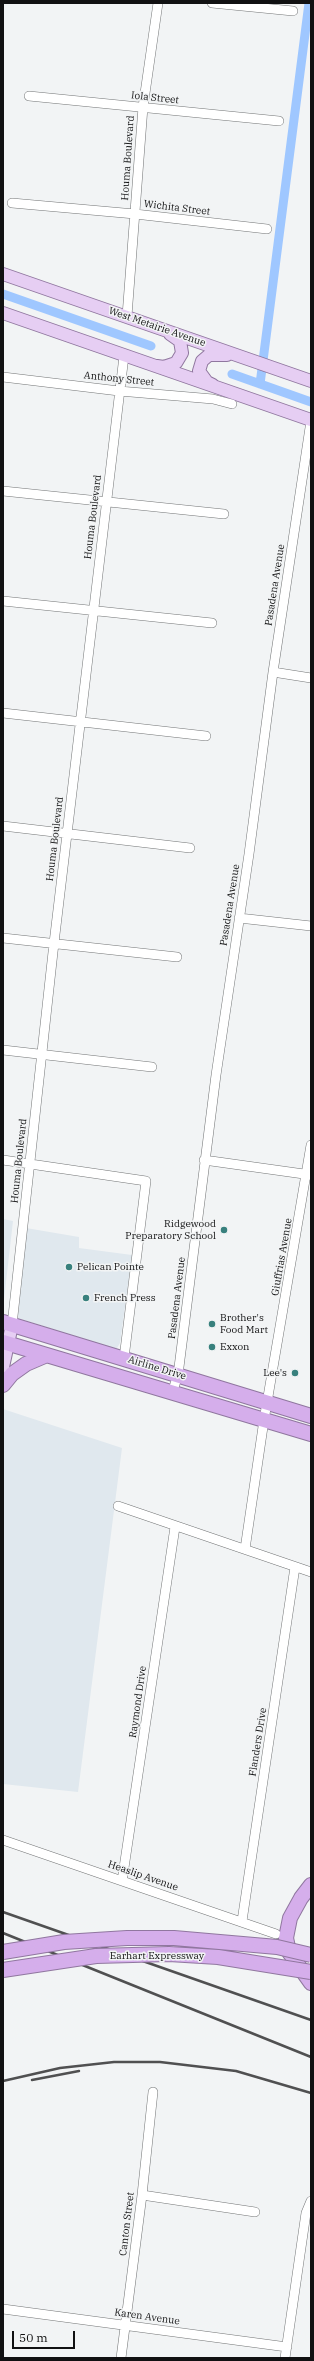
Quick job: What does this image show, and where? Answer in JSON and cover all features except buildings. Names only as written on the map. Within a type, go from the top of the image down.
[{"type":"highway","name":"Airline Drive","points":[[8,1323],[311,1416]]},
{"type":"highway","name":"Airline Drive","points":[[5,1343],[311,1434]]},
{"type":"highway","points":[[3,1385],[12,1374],[23,1366],[47,1355]]},
{"type":"highway","points":[[311,1885],[301,1898],[290,1918],[286,1938],[289,1952],[311,1983]]},
{"type":"highway","name":"Earhart Expressway","points":[[3,1952],[64,1942],[127,1938],[174,1938],[277,1947],[311,1955]]},
{"type":"highway","name":"Earhart Expressway","points":[[3,1970],[96,1956],[169,1954],[218,1957],[311,1972]]},
{"type":"main road","name":"West Metairie Avenue","points":[[3,274],[311,381]]},
{"type":"main road","points":[[3,313],[311,421]]},
{"type":"main road","points":[[148,364],[164,367],[176,363],[182,353],[180,341],[157,327]]},
{"type":"main road","points":[[220,389],[207,382],[199,371],[202,361],[209,355],[223,354],[244,358]]},
{"type":"main road","points":[[3,1367],[8,1323]]},
{"type":"street","name":"Houma Boulevard","points":[[127,316],[143,107],[158,3]]},
{"type":"street","points":[[212,3],[293,11]]},
{"type":"street","name":"Iola Street","points":[[29,96],[279,121]]},
{"type":"street","name":"Wichita Street","points":[[12,204],[135,214],[267,229]]},
{"type":"street","name":"Houma Boulevard","points":[[8,1323],[30,1163],[54,943],[124,356]]},
{"type":"street","name":"Anthony Street","points":[[3,377],[119,391],[213,399],[232,404]]},
{"type":"street","name":"Pasadena Avenue","points":[[172,1393],[178,1375],[204,1160],[240,918],[273,672],[311,421]]},
{"type":"street","points":[[3,491],[106,500],[224,514]]},
{"type":"street","points":[[3,601],[94,612],[212,623]]},
{"type":"street","points":[[273,672],[311,678]]},
{"type":"street","points":[[3,712],[206,736]]},
{"type":"street","points":[[3,826],[190,848]]},
{"type":"street","points":[[240,918],[311,926]]},
{"type":"street","points":[[3,938],[177,957]]},
{"type":"street","points":[[3,1050],[42,1053],[152,1067]]},
{"type":"street","name":"Giuffrias Avenue","points":[[245,1549],[264,1420],[309,1174],[311,1145]]},
{"type":"street","points":[[3,1160],[146,1181],[124,1358]]},
{"type":"street","points":[[204,1160],[309,1174]]},
{"type":"street","points":[[118,1506],[311,1572]]},
{"type":"street","name":"Raymond Drive","points":[[122,1881],[175,1526]]},
{"type":"street","name":"Flanders Drive","points":[[242,1921],[295,1566]]},
{"type":"street","name":"Heaslip Avenue","points":[[3,1840],[242,1921],[276,1934]]},
{"type":"street","name":"Canton Street","points":[[122,2358],[153,2092]]},
{"type":"street","points":[[142,2195],[255,2212]]},
{"type":"street","points":[[285,2358],[306,2214],[311,2201]]},
{"type":"street","name":"Karen Avenue","points":[[3,2309],[287,2347]]},
{"type":"shaded area","points":[[3,1219],[13,1221],[3,1308]]},
{"type":"shaded area","points":[[26,1228],[79,1237],[79,1248],[132,1255],[120,1343],[117,1348],[114,1349],[18,1318]]},
{"type":"shaded area","points":[[3,1409],[122,1448],[78,1792],[3,1784]]},
{"type":"waterway","points":[[260,384],[309,3]]},
{"type":"waterway","points":[[3,294],[151,346]]},
{"type":"waterway","points":[[232,374],[311,402]]},
{"type":"railway","points":[[3,1912],[311,2020]]},
{"type":"railway","points":[[3,1933],[311,2057]]},
{"type":"railway","points":[[3,2081],[60,2068],[114,2062],[160,2062],[236,2071],[311,2093]]},
{"type":"railway","points":[[32,2080],[79,2071]]},
{"type":"place","name":"Ridgewood Preparatory School","points":[[224,1230]]},
{"type":"place","name":"Pelican Pointe","points":[[69,1267]]},
{"type":"place","name":"French Press","points":[[86,1298]]},
{"type":"place","name":"Brother's Food Mart","points":[[212,1324]]},
{"type":"place","name":"Exxon","points":[[212,1347]]},
{"type":"place","name":"Lee's","points":[[295,1373]]}]
